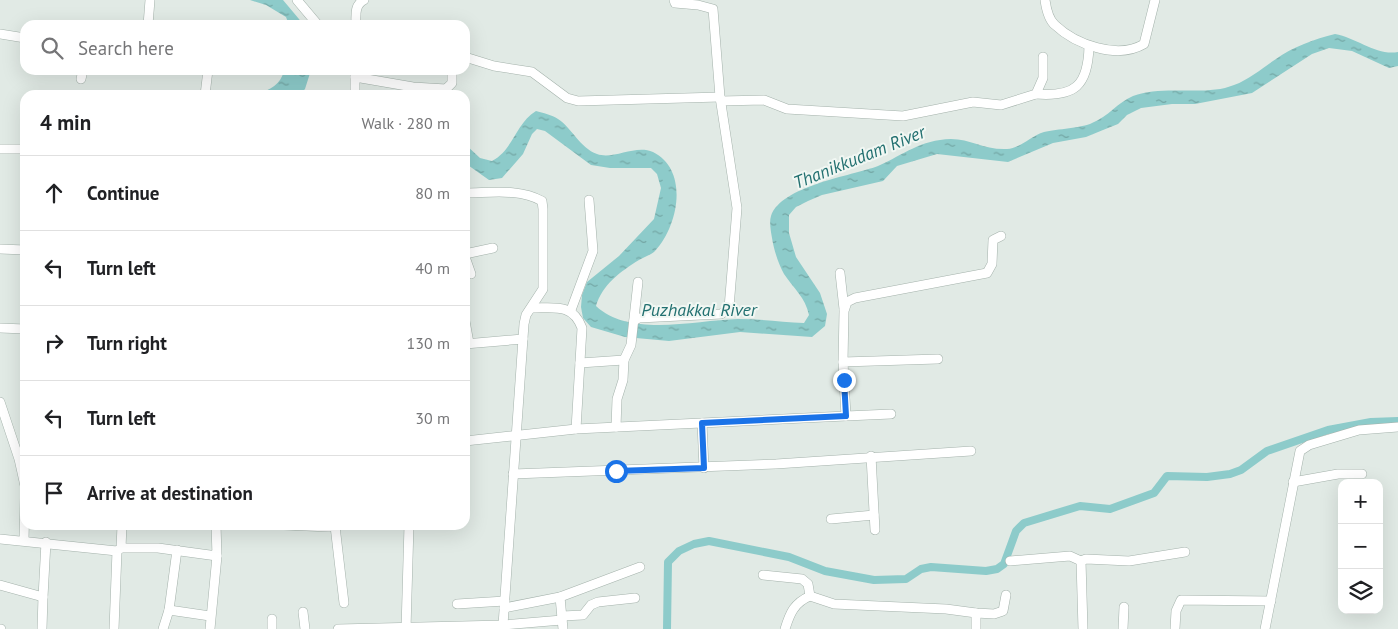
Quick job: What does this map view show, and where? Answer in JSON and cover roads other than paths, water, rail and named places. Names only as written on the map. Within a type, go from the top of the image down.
[{"type":"street","points":[[148,20],[150,0]]},
{"type":"street","points":[[296,0],[314,20]]},
{"type":"street","points":[[356,20],[357,8],[360,2],[364,0]]},
{"type":"street","points":[[634,321],[639,318],[721,314],[729,308],[738,208],[721,99],[713,9],[698,5],[675,3],[674,0]]},
{"type":"street","points":[[1045,0],[1054,24],[1096,49],[1136,48],[1144,44],[1155,0]]},
{"type":"street","points":[[0,34],[20,37]]},
{"type":"street","points":[[470,59],[494,66],[532,72],[567,98],[578,102],[764,100],[787,109],[903,116],[973,102],[1001,105],[1036,94],[1054,95],[1072,92],[1080,84],[1087,72],[1089,46]]},
{"type":"street","points":[[1036,94],[1043,78],[1042,57]]},
{"type":"street","points":[[206,90],[207,75]]},
{"type":"street","points":[[355,75],[355,90]]},
{"type":"street","points":[[359,75],[413,87],[446,89],[452,83],[452,75]]},
{"type":"street","points":[[0,149],[20,149]]},
{"type":"street","points":[[470,193],[518,193],[532,196],[542,201],[543,289],[526,315],[523,339],[503,627]]},
{"type":"street","points":[[571,310],[593,251],[589,200]]},
{"type":"street","points":[[844,311],[847,302],[855,298],[987,274],[992,264],[993,240],[1001,236]]},
{"type":"street","points":[[470,254],[493,248]]},
{"type":"street","points":[[0,249],[20,250]]},
{"type":"street","points":[[840,273],[844,311],[843,362],[846,416]]},
{"type":"street","points":[[616,427],[617,399],[623,380],[624,360],[631,345],[638,282]]},
{"type":"street","points":[[532,308],[571,310],[578,316],[582,328],[576,429]]},
{"type":"street","points":[[0,328],[20,329]]},
{"type":"street","points":[[470,344],[523,339]]},
{"type":"street","points":[[843,362],[938,359]]},
{"type":"street","points":[[580,363],[624,360]]},
{"type":"street","points":[[0,402],[20,464]]},
{"type":"street","points":[[470,440],[576,429],[891,414]]},
{"type":"street","points":[[702,423],[704,468]]},
{"type":"street","points":[[1265,629],[1300,451],[1309,445],[1359,430],[1398,427]]},
{"type":"street","points":[[513,474],[704,468],[971,451]]},
{"type":"street","points":[[871,456],[875,530]]},
{"type":"street","points":[[1293,482],[1338,474],[1362,474]]},
{"type":"street","points":[[831,519],[874,515]]},
{"type":"street","points":[[24,530],[24,540]]},
{"type":"street","points":[[114,629],[121,530]]},
{"type":"street","points":[[210,629],[217,556],[216,530]]},
{"type":"street","points":[[336,530],[344,603]]},
{"type":"street","points":[[406,629],[409,530]]},
{"type":"street","points":[[0,539],[119,549],[177,550],[217,556]]},
{"type":"street","points":[[42,629],[46,542]]},
{"type":"street","points":[[163,629],[169,610],[177,550]]},
{"type":"street","points":[[1010,561],[1070,556],[1081,561],[1086,559],[1130,561],[1185,552]]},
{"type":"street","points":[[1081,561],[1083,629]]},
{"type":"street","points":[[457,604],[504,604],[560,597],[640,567]]},
{"type":"street","points":[[764,575],[802,579],[808,584],[810,596]]},
{"type":"street","points":[[0,585],[43,598]]},
{"type":"street","points":[[785,629],[791,611],[799,601],[810,596],[834,604],[946,609],[976,614],[994,614],[1003,611],[1006,595]]},
{"type":"street","points":[[560,597],[562,622]]},
{"type":"street","points":[[338,629],[503,627],[562,622],[583,615],[591,605],[598,602],[635,598]]},
{"type":"street","points":[[1175,629],[1176,611],[1181,600],[1271,601]]},
{"type":"street","points":[[1123,629],[1124,607]]},
{"type":"street","points":[[169,610],[210,616]]},
{"type":"street","points":[[303,612],[305,629]]},
{"type":"street","points":[[976,614],[976,629]]},
{"type":"street","points":[[272,619],[272,629]]},
{"type":"water","points":[[250,0],[283,0],[300,20],[287,20],[286,17],[266,5]]},
{"type":"water","points":[[1335,34],[1343,36],[1375,49],[1390,53],[1398,52],[1398,66],[1389,68],[1352,51],[1329,48],[1312,54],[1252,93],[1195,104],[1172,104],[1141,108],[1127,115],[1118,124],[1086,137],[1053,143],[1008,162],[937,154],[897,166],[883,181],[822,195],[796,207],[789,215],[789,233],[796,257],[820,293],[827,314],[825,326],[812,337],[740,332],[669,341],[625,337],[591,327],[583,318],[581,307],[582,295],[587,282],[619,256],[654,219],[661,188],[657,174],[651,168],[610,168],[591,165],[545,131],[537,129],[532,134],[523,154],[502,178],[489,180],[470,167],[470,149],[480,158],[492,161],[505,150],[523,123],[536,111],[558,119],[568,127],[581,143],[597,154],[610,155],[639,150],[653,152],[664,160],[672,171],[676,184],[674,213],[670,227],[655,251],[626,269],[607,285],[596,306],[610,316],[627,322],[645,324],[684,324],[738,319],[804,323],[809,315],[807,309],[802,298],[782,270],[775,252],[771,230],[771,216],[777,206],[788,197],[818,184],[878,166],[913,148],[930,142],[958,139],[991,148],[1007,149],[1044,132],[1092,123],[1133,96],[1158,91],[1210,90],[1234,85],[1296,47]]},
{"type":"water","points":[[283,75],[309,75],[304,90],[266,90],[278,83]]},
{"type":"waterway","points":[[667,629],[668,562],[679,551],[694,544],[709,541],[789,557],[825,571],[874,580],[906,579],[921,569],[931,567],[986,571],[997,569],[1004,564],[1016,531],[1024,523],[1080,506],[1110,509],[1154,493],[1167,476],[1207,477],[1230,474],[1241,470],[1267,451],[1328,430],[1371,422],[1398,421]]},
{"type":"water label","name":"Thanikkudam River","points":[[859,157]]},
{"type":"water label","name":"Puzhakkal River","points":[[699,309]]}]
